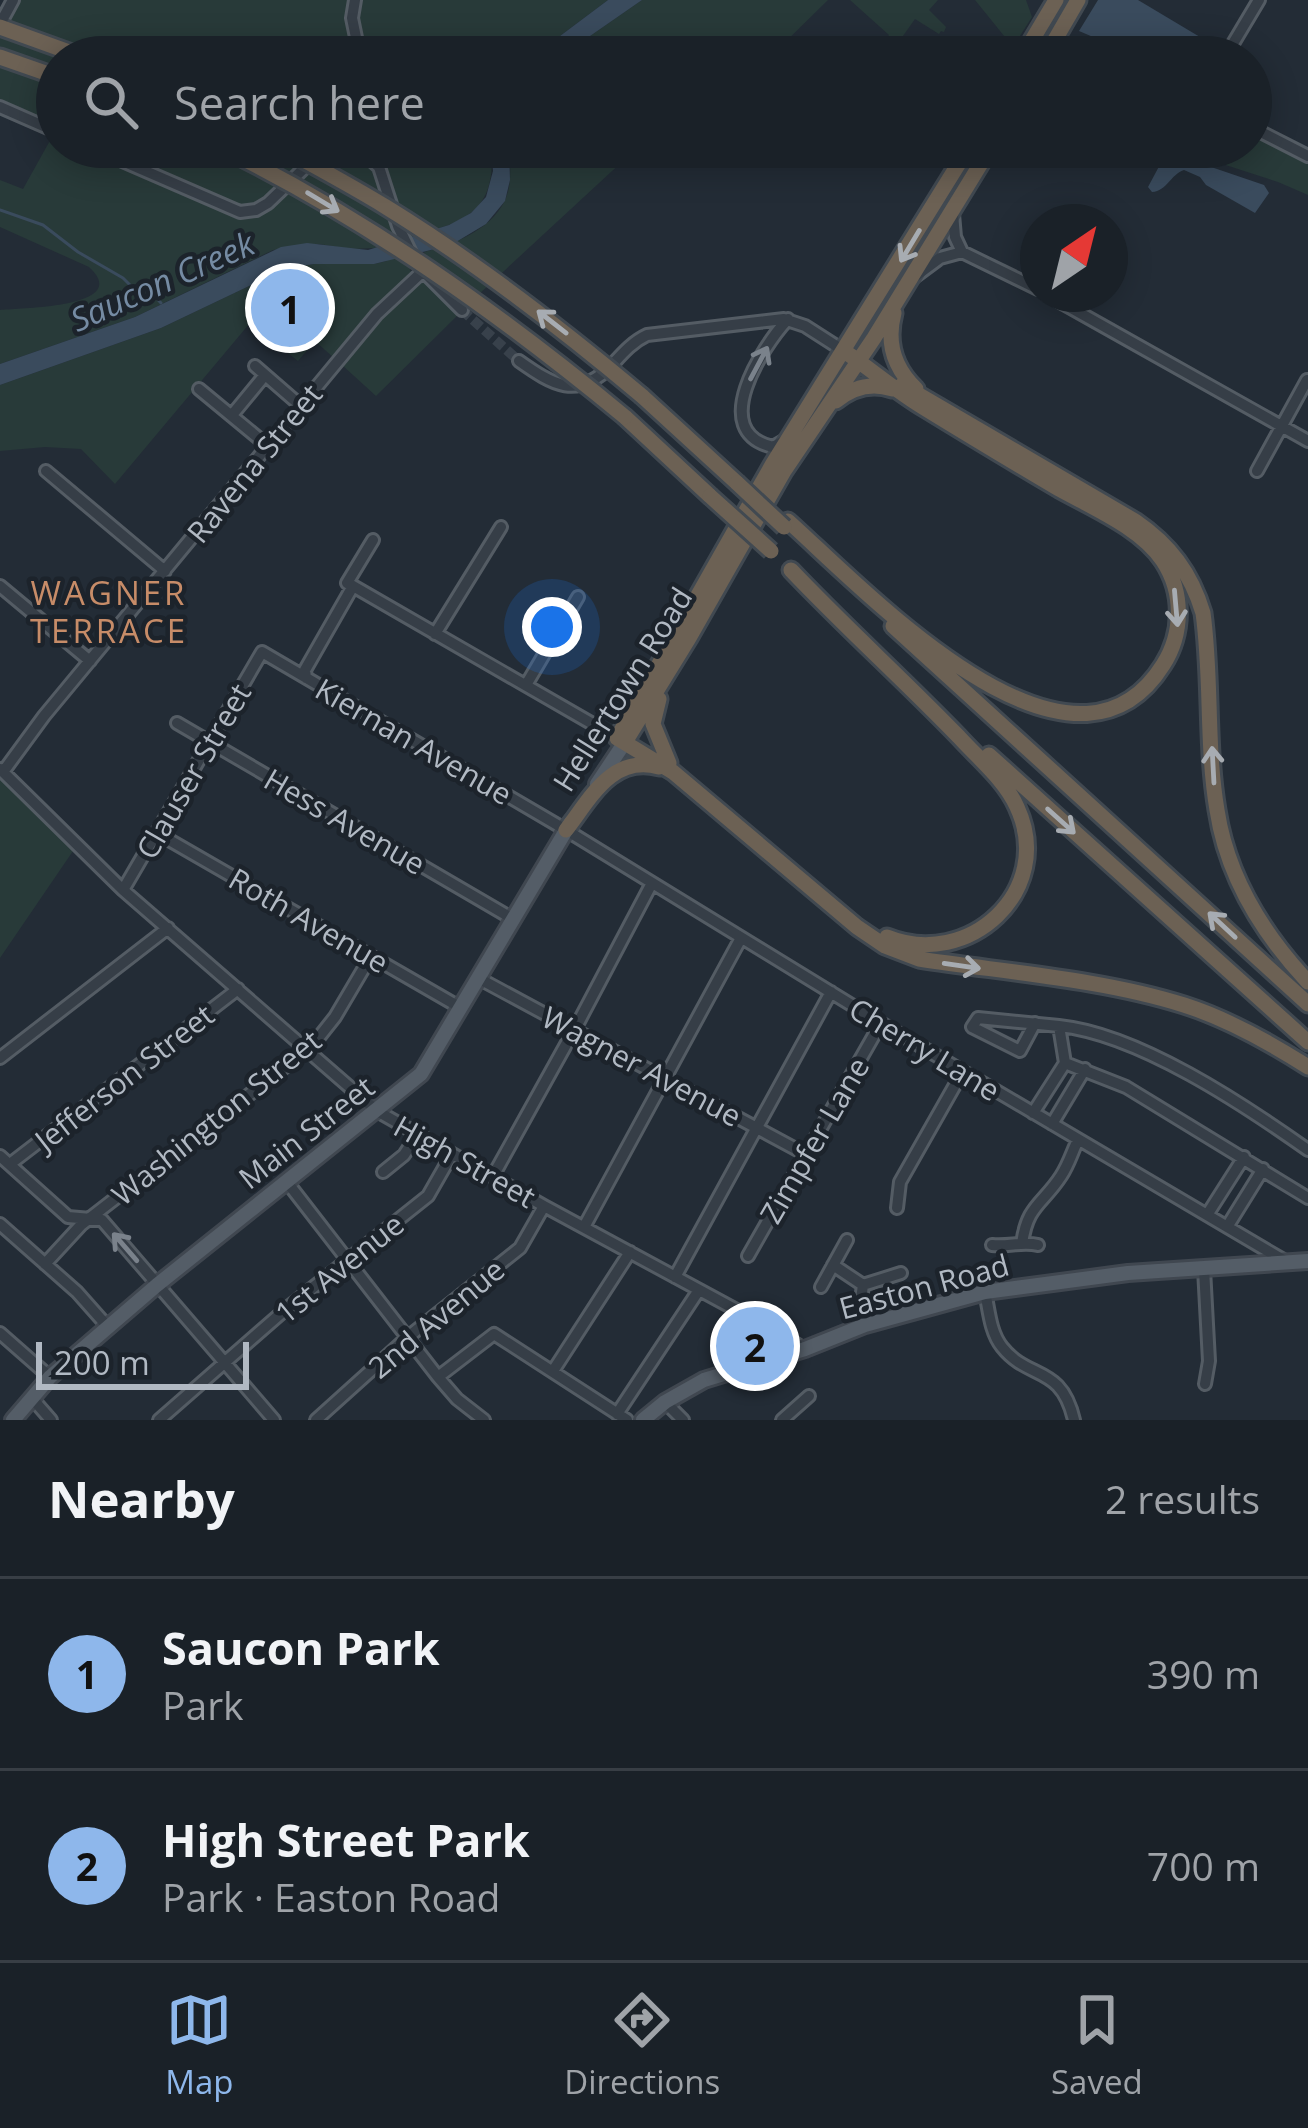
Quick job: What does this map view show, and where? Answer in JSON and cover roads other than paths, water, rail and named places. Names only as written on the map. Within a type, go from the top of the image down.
[{"type":"highway","points":[[1035,36],[1056,0]]},
{"type":"highway","points":[[1057,36],[1078,0]]},
{"type":"highway","points":[[0,25],[36,40]]},
{"type":"highway","points":[[261,168],[428,266],[625,417],[919,695],[1006,789],[1021,817],[1024,866],[1010,901],[989,923],[952,943],[915,945],[890,939],[875,932],[671,768],[622,738]]},
{"type":"highway","points":[[317,168],[388,208],[525,301],[642,396],[736,483],[978,680],[1052,711],[1095,712],[1122,703],[1146,687],[1167,658],[1179,621],[1177,596],[1162,560],[1133,532],[886,386],[848,392],[826,411]]},
{"type":"highway","name":"Hellertown Road","points":[[622,738],[796,427],[956,168]]},
{"type":"highway","name":"Hellertown Road","points":[[622,738],[668,672],[777,482],[859,361],[978,168]]},
{"type":"highway","points":[[898,300],[890,333],[894,357],[907,380],[928,398]]},
{"type":"highway","points":[[844,351],[903,394]]},
{"type":"highway","points":[[859,361],[1135,521],[1181,563],[1203,613],[1215,801],[1229,857],[1268,935],[1308,982]]},
{"type":"highway","points":[[786,524],[1308,1004]]},
{"type":"highway","points":[[790,570],[1308,1042]]},
{"type":"highway","points":[[668,672],[652,724],[671,768],[856,927],[895,951],[919,959],[1076,982],[1181,1004],[1236,1026],[1308,1067]]},
{"type":"highway","points":[[566,830],[619,769],[648,764],[671,768]]},
{"type":"main road","name":"Hellertown Road","points":[[566,830],[622,738]]},
{"type":"main road","name":"Main Street","points":[[13,1420],[50,1377],[157,1285],[421,1074],[566,830]]},
{"type":"main road","name":"Easton Road","points":[[643,1420],[704,1380],[800,1351],[866,1324],[985,1292],[1128,1273],[1308,1261]]},
{"type":"street","points":[[0,25],[14,0]]},
{"type":"street","points":[[355,0],[356,36]]},
{"type":"street","points":[[1238,36],[1259,0]]},
{"type":"street","points":[[0,107],[36,123]]},
{"type":"street","points":[[1272,138],[1308,157]]},
{"type":"street","points":[[138,168],[240,212],[268,203],[304,168]]},
{"type":"street","points":[[378,168],[383,177]]},
{"type":"street","points":[[382,168],[413,258],[462,310]]},
{"type":"street","points":[[952,210],[962,252],[1020,281]]},
{"type":"street","points":[[911,279],[940,258],[962,252]]},
{"type":"street","name":"Ravena Street","points":[[2,770],[377,314],[422,272]]},
{"type":"street","points":[[1078,312],[1308,441]]},
{"type":"street","points":[[519,361],[557,384],[582,386],[647,335],[766,319],[788,319],[844,351]]},
{"type":"street","points":[[788,319],[756,367],[740,409],[749,434],[768,447],[780,445],[796,427]]},
{"type":"street","points":[[1156,355],[1164,339]]},
{"type":"street","points":[[232,415],[260,370],[301,406]]},
{"type":"street","points":[[1257,471],[1307,380]]},
{"type":"street","points":[[199,389],[268,446]]},
{"type":"street","points":[[46,471],[165,572]]},
{"type":"street","points":[[435,634],[501,527]]},
{"type":"street","points":[[374,540],[347,583],[622,738]]},
{"type":"street","points":[[0,586],[89,661]]},
{"type":"street","points":[[306,678],[305,670],[353,586]]},
{"type":"street","points":[[526,686],[578,596]]},
{"type":"street","name":"Kiernan Avenue","points":[[262,652],[566,830]]},
{"type":"street","name":"Clauser Street","points":[[123,890],[262,652]]},
{"type":"street","name":"Hess Avenue","points":[[177,723],[513,919]]},
{"type":"street","name":"High Street","points":[[2,770],[123,890],[377,1111],[778,1332],[800,1351]]},
{"type":"street","name":"Cherry Lane","points":[[566,830],[1288,1263]]},
{"type":"street","name":"Roth Avenue","points":[[157,833],[461,1008]]},
{"type":"street","points":[[493,1176],[652,884]]},
{"type":"street","points":[[0,1058],[168,928]]},
{"type":"street","points":[[584,1227],[741,938]]},
{"type":"street","name":"Washington Street","points":[[45,1264],[89,1219],[308,1049],[335,1017],[371,956]]},
{"type":"street","name":"Wagner Avenue","points":[[478,978],[806,1154]]},
{"type":"street","name":"Jefferson Street","points":[[5,1160],[238,989]]},
{"type":"street","points":[[675,1277],[831,992]]},
{"type":"street","points":[[1035,1023],[1020,1051],[972,1027],[978,1018],[1035,1023],[1059,1026],[1144,1051],[1308,1150]]},
{"type":"street","name":"Zimpfer Lane","points":[[748,1256],[881,1023]]},
{"type":"street","points":[[1033,1113],[1065,1063],[1059,1026]]},
{"type":"street","points":[[1065,1063],[1126,1087],[1308,1198]]},
{"type":"street","points":[[1052,1124],[1085,1069]]},
{"type":"street","points":[[897,1208],[900,1182],[963,1071]]},
{"type":"street","points":[[383,1172],[404,1155],[417,1135]]},
{"type":"street","points":[[1022,1244],[1028,1216],[1078,1140]]},
{"type":"street","name":"1st Avenue","points":[[159,1420],[286,1309],[428,1196],[452,1154]]},
{"type":"street","points":[[1207,1215],[1244,1157]]},
{"type":"street","points":[[5,1160],[67,1216],[102,1220],[274,1420]]},
{"type":"street","points":[[1227,1227],[1263,1169]]},
{"type":"street","points":[[286,1182],[474,1417]]},
{"type":"street","name":"2nd Avenue","points":[[316,1420],[408,1337],[520,1248],[544,1206]]},
{"type":"street","points":[[0,1224],[108,1327]]},
{"type":"street","points":[[821,1288],[847,1240]]},
{"type":"street","points":[[992,1244],[1038,1245]]},
{"type":"street","points":[[553,1371],[630,1252]]},
{"type":"street","points":[[833,1265],[863,1285],[901,1274]]},
{"type":"street","points":[[1204,1269],[1209,1361],[1205,1384]]},
{"type":"street","points":[[863,1285],[860,1307],[866,1324]]},
{"type":"street","points":[[438,1377],[494,1334],[622,1417],[699,1290]]},
{"type":"street","points":[[985,1292],[998,1340],[1013,1358],[1061,1387],[1074,1420]]},
{"type":"street","points":[[778,1332],[779,1358]]},
{"type":"street","points":[[0,1334],[50,1377]]},
{"type":"street","points":[[782,1420],[809,1396]]},
{"type":"street","points":[[31,1397],[51,1420]]},
{"type":"street","points":[[665,1402],[683,1420]]},
{"type":"water","points":[[608,0],[642,0],[590,36],[560,36]]},
{"type":"water","points":[[1098,0],[1138,0],[1198,36],[1091,36],[1079,31]]},
{"type":"water","points":[[510,168],[505,201],[486,224],[451,245],[374,264],[287,268],[161,328],[0,385],[0,364],[135,317],[281,247],[307,243],[368,250],[449,225],[471,213],[486,197],[493,171]]},
{"type":"water","points":[[1158,168],[1214,168],[1264,185],[1269,193],[1255,213],[1184,170],[1161,189],[1152,192],[1148,187]]},
{"type":"waterway","name":"Saucon Creek","points":[[0,210],[43,225],[131,286],[147,288],[161,303]]},
{"type":"tunnel","points":[[462,310],[519,361]]},
{"type":"place","name":"Saucon Park","points":[[290,308]]},
{"type":"place","name":"High Street Park","points":[[755,1346]]},
{"type":"district","name":"WAGNER TERRACE","points":[[109,611]]}]
